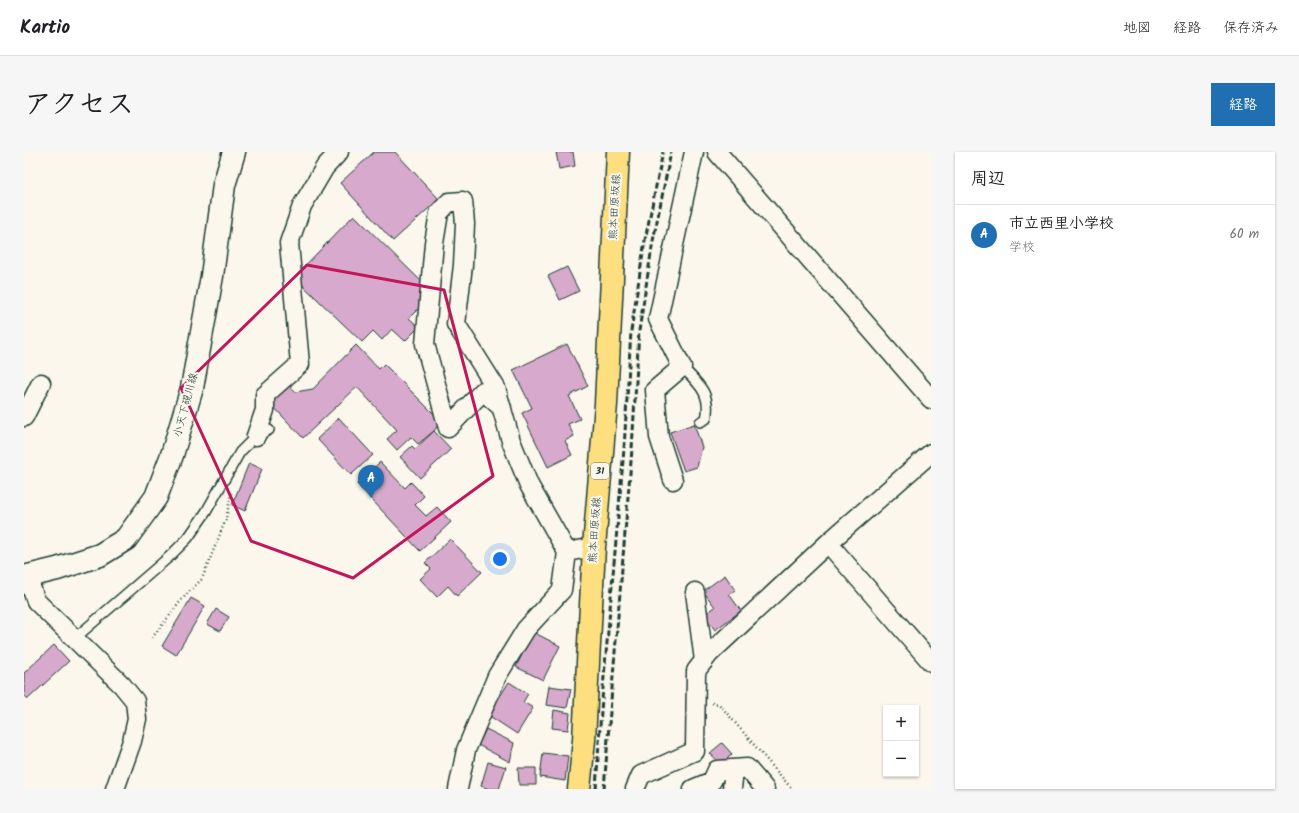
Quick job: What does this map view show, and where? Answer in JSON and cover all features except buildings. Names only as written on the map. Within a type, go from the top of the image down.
[{"type":"main road","name":"小天下硯川線","points":[[26,576],[57,569],[100,555],[126,539],[156,497],[172,455],[192,388],[212,276],[224,185],[234,152]]},
{"type":"main road","name":"熊本田原坂線","points":[[579,789],[584,740],[594,547],[606,404],[618,152]]},
{"type":"street","points":[[262,433],[265,395],[300,364],[289,243],[302,206],[325,167],[339,152]]},
{"type":"street","points":[[673,480],[659,437],[655,390],[682,366],[658,319],[694,152]]},
{"type":"street","points":[[717,152],[931,399]]},
{"type":"street","points":[[458,789],[466,750],[497,676],[526,629],[562,590],[566,552],[529,485],[511,441],[502,408],[496,388],[456,324],[463,264],[465,224],[463,201],[449,202],[440,213],[437,228],[425,344],[448,428],[483,391],[502,408]]},
{"type":"street","points":[[24,417],[41,383]]},
{"type":"street","points":[[635,789],[641,775],[695,751],[696,671],[710,654],[828,543],[931,453]]},
{"type":"street","points":[[828,543],[931,662]]},
{"type":"street","points":[[566,552],[594,547]]},
{"type":"street","points":[[26,576],[36,601],[122,685],[135,701],[137,719],[132,741],[115,789]]},
{"type":"street","points":[[695,592],[704,661]]},
{"type":"street","points":[[693,789],[712,781],[717,770],[747,768],[765,789]]},
{"type":"street","points":[[732,789],[734,769]]},
{"type":"lane","points":[[682,366],[695,380],[706,396],[708,409],[706,419],[700,422]]},
{"type":"lane","points":[[74,639],[169,557],[188,538],[206,512],[240,452],[262,433]]},
{"type":"path","points":[[152,638],[183,598],[202,579],[226,519],[232,489]]},
{"type":"path","points":[[696,701],[719,704],[792,789]]},
{"type":"highlighted area","points":[[307,265],[444,290],[493,476],[353,578],[251,541],[181,388]]},
{"type":"railway","points":[[596,789],[601,711],[624,449],[631,331],[645,240],[663,152]]},
{"type":"railway","points":[[604,789],[632,449],[639,331],[653,241],[671,152]]},
{"type":"place","name":"市立西里小学校","points":[[371,498]]}]
